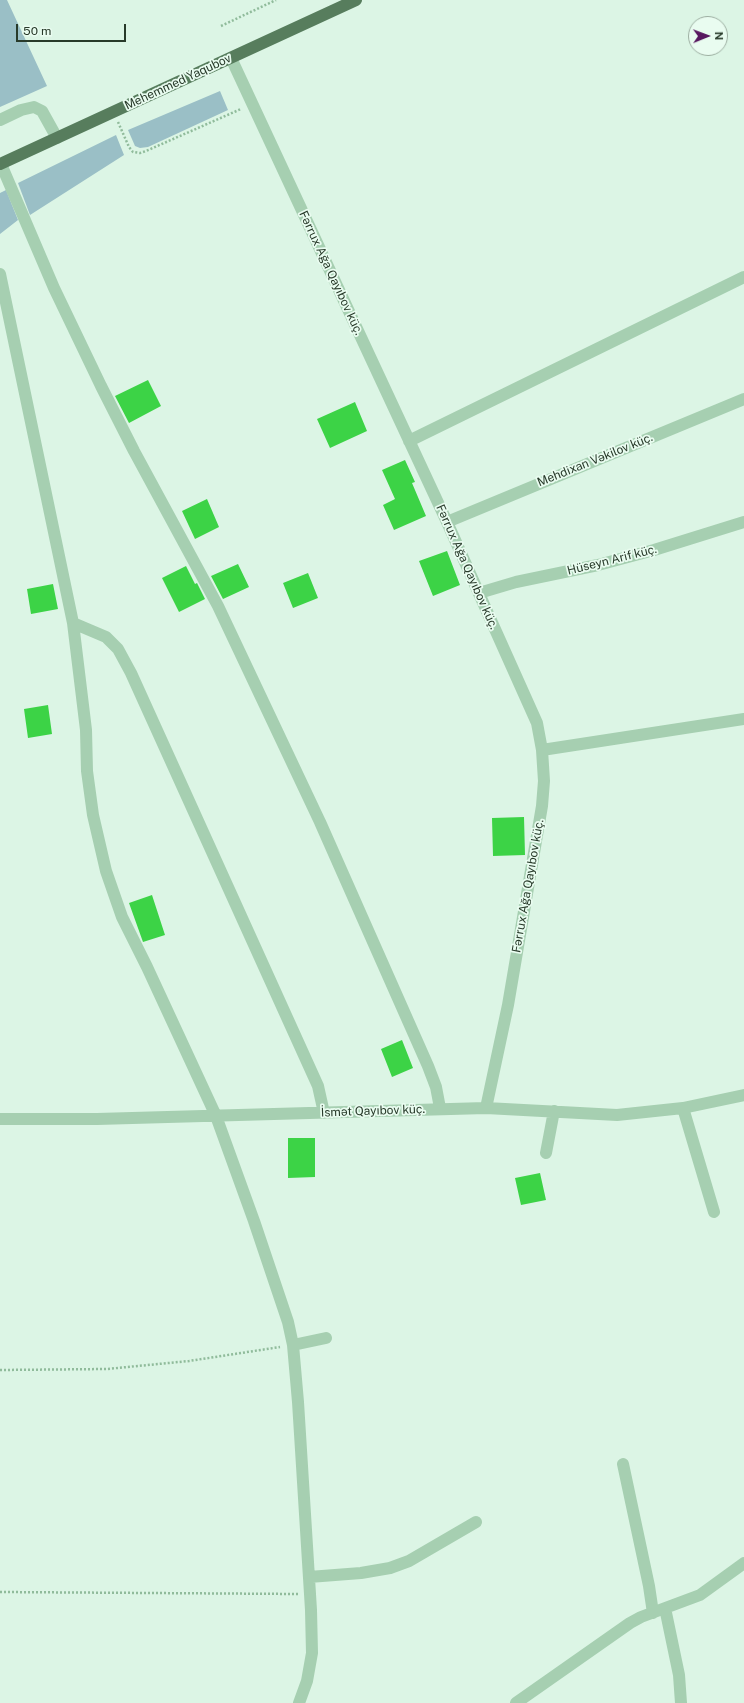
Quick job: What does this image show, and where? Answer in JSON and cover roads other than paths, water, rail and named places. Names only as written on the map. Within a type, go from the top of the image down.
[{"type":"main road","name":"Mehemmed Yaqubov","points":[[1,164],[356,0]]},
{"type":"street","name":"Fərrux Ağa Qayıbov küç.","points":[[231,58],[447,522],[537,723],[542,750],[544,781],[542,806],[508,1005],[486,1108]]},
{"type":"street","points":[[0,120],[21,110],[34,107],[42,111],[57,138]]},
{"type":"street","points":[[1,164],[54,288],[97,379],[134,451],[218,606],[320,822],[428,1066],[436,1087],[440,1108]]},
{"type":"street","points":[[0,274],[73,623],[86,730],[87,771],[93,816],[106,871],[122,917],[147,966],[216,1116],[254,1221],[288,1322],[293,1345],[309,1577],[312,1653],[307,1681],[299,1703]]},
{"type":"street","points":[[409,441],[744,277]]},
{"type":"street","name":"Mehdixan Vəkilov küç.","points":[[447,522],[744,399]]},
{"type":"street","name":"Hüseyn Arif küç.","points":[[479,593],[516,582],[598,565],[647,552],[744,522]]},
{"type":"street","points":[[73,623],[106,637],[118,649],[131,673],[318,1086],[324,1113]]},
{"type":"street","points":[[542,750],[744,718]]},
{"type":"street","name":"İsmət Qayıbov küç.","points":[[0,1119],[97,1119],[324,1113],[440,1108],[486,1108],[617,1115],[683,1108],[744,1095]]},
{"type":"street","points":[[683,1108],[714,1212]]},
{"type":"street","points":[[546,1153],[554,1111]]},
{"type":"street","points":[[293,1345],[326,1338]]},
{"type":"street","points":[[624,1464],[653,1613]]},
{"type":"street","points":[[309,1577],[361,1573],[390,1568],[409,1561],[476,1522]]},
{"type":"street","points":[[516,1703],[630,1623],[700,1595],[744,1563]]},
{"type":"street","points":[[665,1608],[680,1675],[681,1703]]}]
